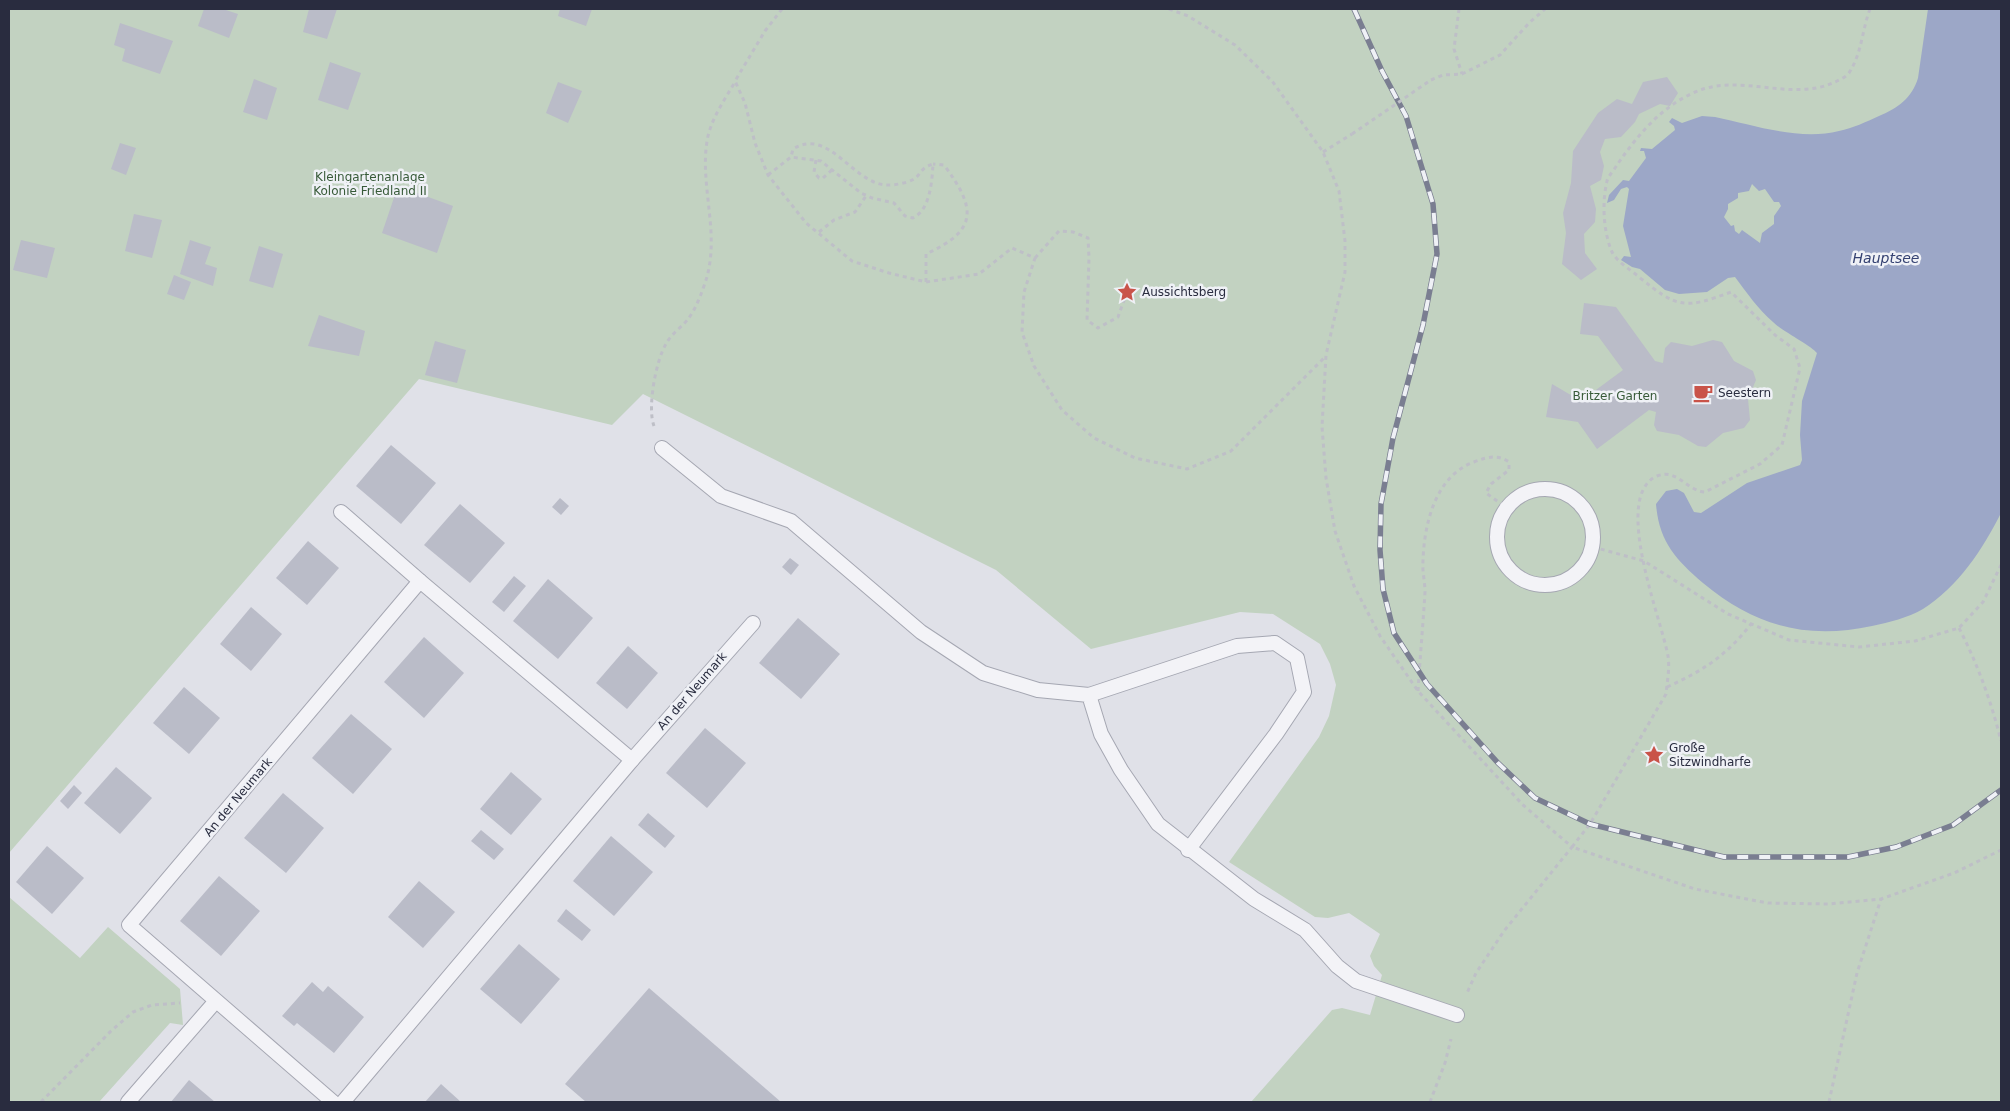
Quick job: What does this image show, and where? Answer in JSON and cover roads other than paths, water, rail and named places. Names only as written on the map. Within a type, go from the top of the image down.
[{"type":"lane","points":[[662,448],[721,496],[791,521],[921,632],[983,673],[1038,690],[1089,695],[1237,646],[1275,643],[1297,658],[1304,692],[1276,734],[1188,850]]},
{"type":"lane","points":[[1550,488],[1566,492],[1579,502],[1589,515],[1594,531],[1593,547],[1586,563],[1576,575],[1561,583],[1544,585],[1528,582],[1510,569],[1499,551],[1498,522],[1507,508],[1518,496],[1533,489],[1550,488]]},
{"type":"lane","points":[[341,512],[632,760]]},
{"type":"lane","name":"An der Neumark","points":[[334,1102],[215,1002],[129,925],[420,580]]},
{"type":"lane","name":"An der Neumark","points":[[342,1102],[632,760],[753,623]]},
{"type":"lane","points":[[1089,695],[1101,734],[1120,770],[1158,824],[1188,850],[1254,899],[1305,930],[1338,966],[1356,981],[1457,1015]]},
{"type":"lane","points":[[128,1102],[215,1002]]},
{"type":"water","name":"Hauptsee","points":[[1928,9],[2001,9],[2001,513],[1978,553],[1968,566],[1947,590],[1923,609],[1885,623],[1848,630],[1803,630],[1782,626],[1742,610],[1722,598],[1684,566],[1665,539],[1656,504],[1666,491],[1677,489],[1684,493],[1694,512],[1701,513],[1747,483],[1800,465],[1802,460],[1800,435],[1802,401],[1817,353],[1777,326],[1753,301],[1735,277],[1728,278],[1707,292],[1679,294],[1665,290],[1640,269],[1632,267],[1621,260],[1624,256],[1631,257],[1623,226],[1629,189],[1627,187],[1621,189],[1614,200],[1607,203],[1609,195],[1623,180],[1629,181],[1646,158],[1644,151],[1640,151],[1641,148],[1652,149],[1675,130],[1674,126],[1669,122],[1672,118],[1682,123],[1702,116],[1715,117],[1777,131],[1824,134],[1854,127],[1892,110],[1908,97],[1918,78]],"holes":[[[1752,184],[1759,191],[1765,189],[1774,202],[1779,202],[1781,206],[1774,216],[1774,224],[1762,233],[1760,243],[1742,230],[1739,234],[1735,231],[1734,225],[1731,226],[1724,217],[1728,204],[1738,198],[1738,193],[1749,191]]]},
{"type":"railway","points":[[1354,9],[1382,71],[1406,116],[1433,204],[1437,254],[1423,325],[1393,438],[1381,504],[1380,550],[1383,589],[1394,633],[1427,684],[1498,763],[1535,798],[1590,824],[1724,857],[1848,857],[1896,847],[1953,825],[2001,790]]},
{"type":"place","name":"Aussichtsberg","points":[[1127,292]]},
{"type":"place","name":"Seestern","points":[[1703,393]]},
{"type":"place","name":"Große Sitzwindharfe","points":[[1654,755]]},
{"type":"park label","name":"Kleingartenanlage Kolonie Friedland II","points":[[370,184]]},
{"type":"park label","name":"Britzer Garten","points":[[1615,396]]}]
